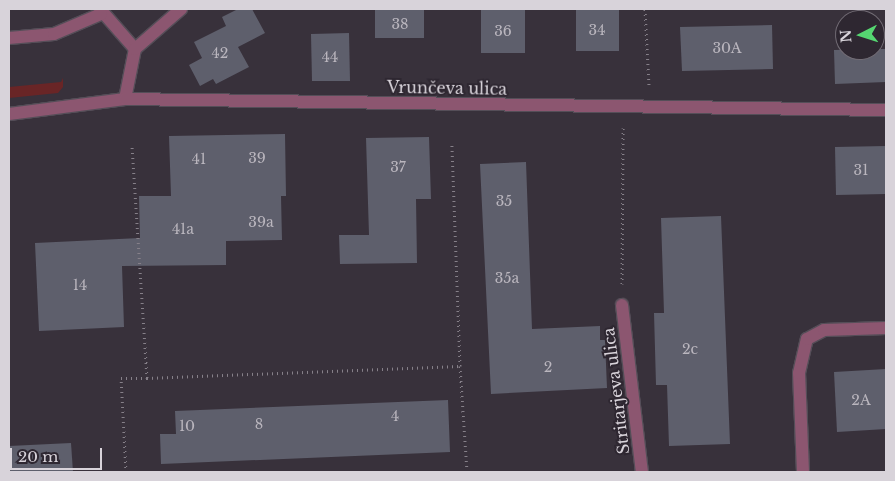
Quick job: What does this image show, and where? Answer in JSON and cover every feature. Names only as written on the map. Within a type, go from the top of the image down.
[{"type":"street","points":[[125,99],[135,49],[181,9]]},
{"type":"street","points":[[9,38],[54,34],[100,11],[135,49]]},
{"type":"street","name":"Vrunčeva ulica","points":[[9,114],[125,99],[886,110]]},
{"type":"street","name":"Stritarjeva ulica","points":[[622,305],[642,472]]},
{"type":"street","points":[[803,472],[799,372],[808,339],[824,330],[886,328]]},
{"type":"path","points":[[645,9],[650,107]]},
{"type":"path","points":[[622,107],[622,305]]},
{"type":"path","points":[[452,145],[460,366],[467,472]]},
{"type":"path","points":[[132,146],[146,378]]},
{"type":"path","points":[[126,472],[121,378],[460,366]]},
{"type":"shaded area","points":[[63,78],[63,87],[58,93],[9,98],[9,87],[61,82]]},
{"type":"building","points":[[238,9],[252,9],[265,33],[238,47],[249,67],[216,84],[213,79],[200,86],[189,65],[202,58],[194,42],[226,26],[222,17]]},
{"type":"building","points":[[375,9],[424,9],[424,38],[375,38]]},
{"type":"building","points":[[481,9],[525,9],[525,53],[481,53]]},
{"type":"building","points":[[576,9],[619,9],[619,51],[576,51]]},
{"type":"building","points":[[772,25],[773,69],[682,71],[680,27]]},
{"type":"building","points":[[349,33],[350,81],[312,81],[311,34]]},
{"type":"building","points":[[885,49],[886,82],[835,84],[834,50],[835,60],[885,60]]},
{"type":"building","points":[[285,134],[286,196],[281,196],[282,240],[226,241],[226,265],[122,266],[124,327],[39,331],[35,243],[140,238],[139,196],[171,196],[169,136]]},
{"type":"building","points":[[429,137],[431,199],[416,199],[417,263],[340,264],[339,235],[369,235],[366,138]]},
{"type":"building","points":[[886,146],[886,194],[836,195],[835,147]]},
{"type":"building","points":[[526,162],[532,329],[600,326],[600,340],[605,340],[607,388],[491,394],[480,164]]},
{"type":"building","points":[[721,216],[730,444],[669,446],[667,385],[656,385],[654,313],[664,313],[661,218]]},
{"type":"building","points":[[886,369],[886,429],[837,432],[834,372]]},
{"type":"building","points":[[448,400],[450,452],[161,464],[160,434],[176,434],[175,411]]},
{"type":"building","points":[[71,443],[73,472],[9,472],[9,446]]}]
